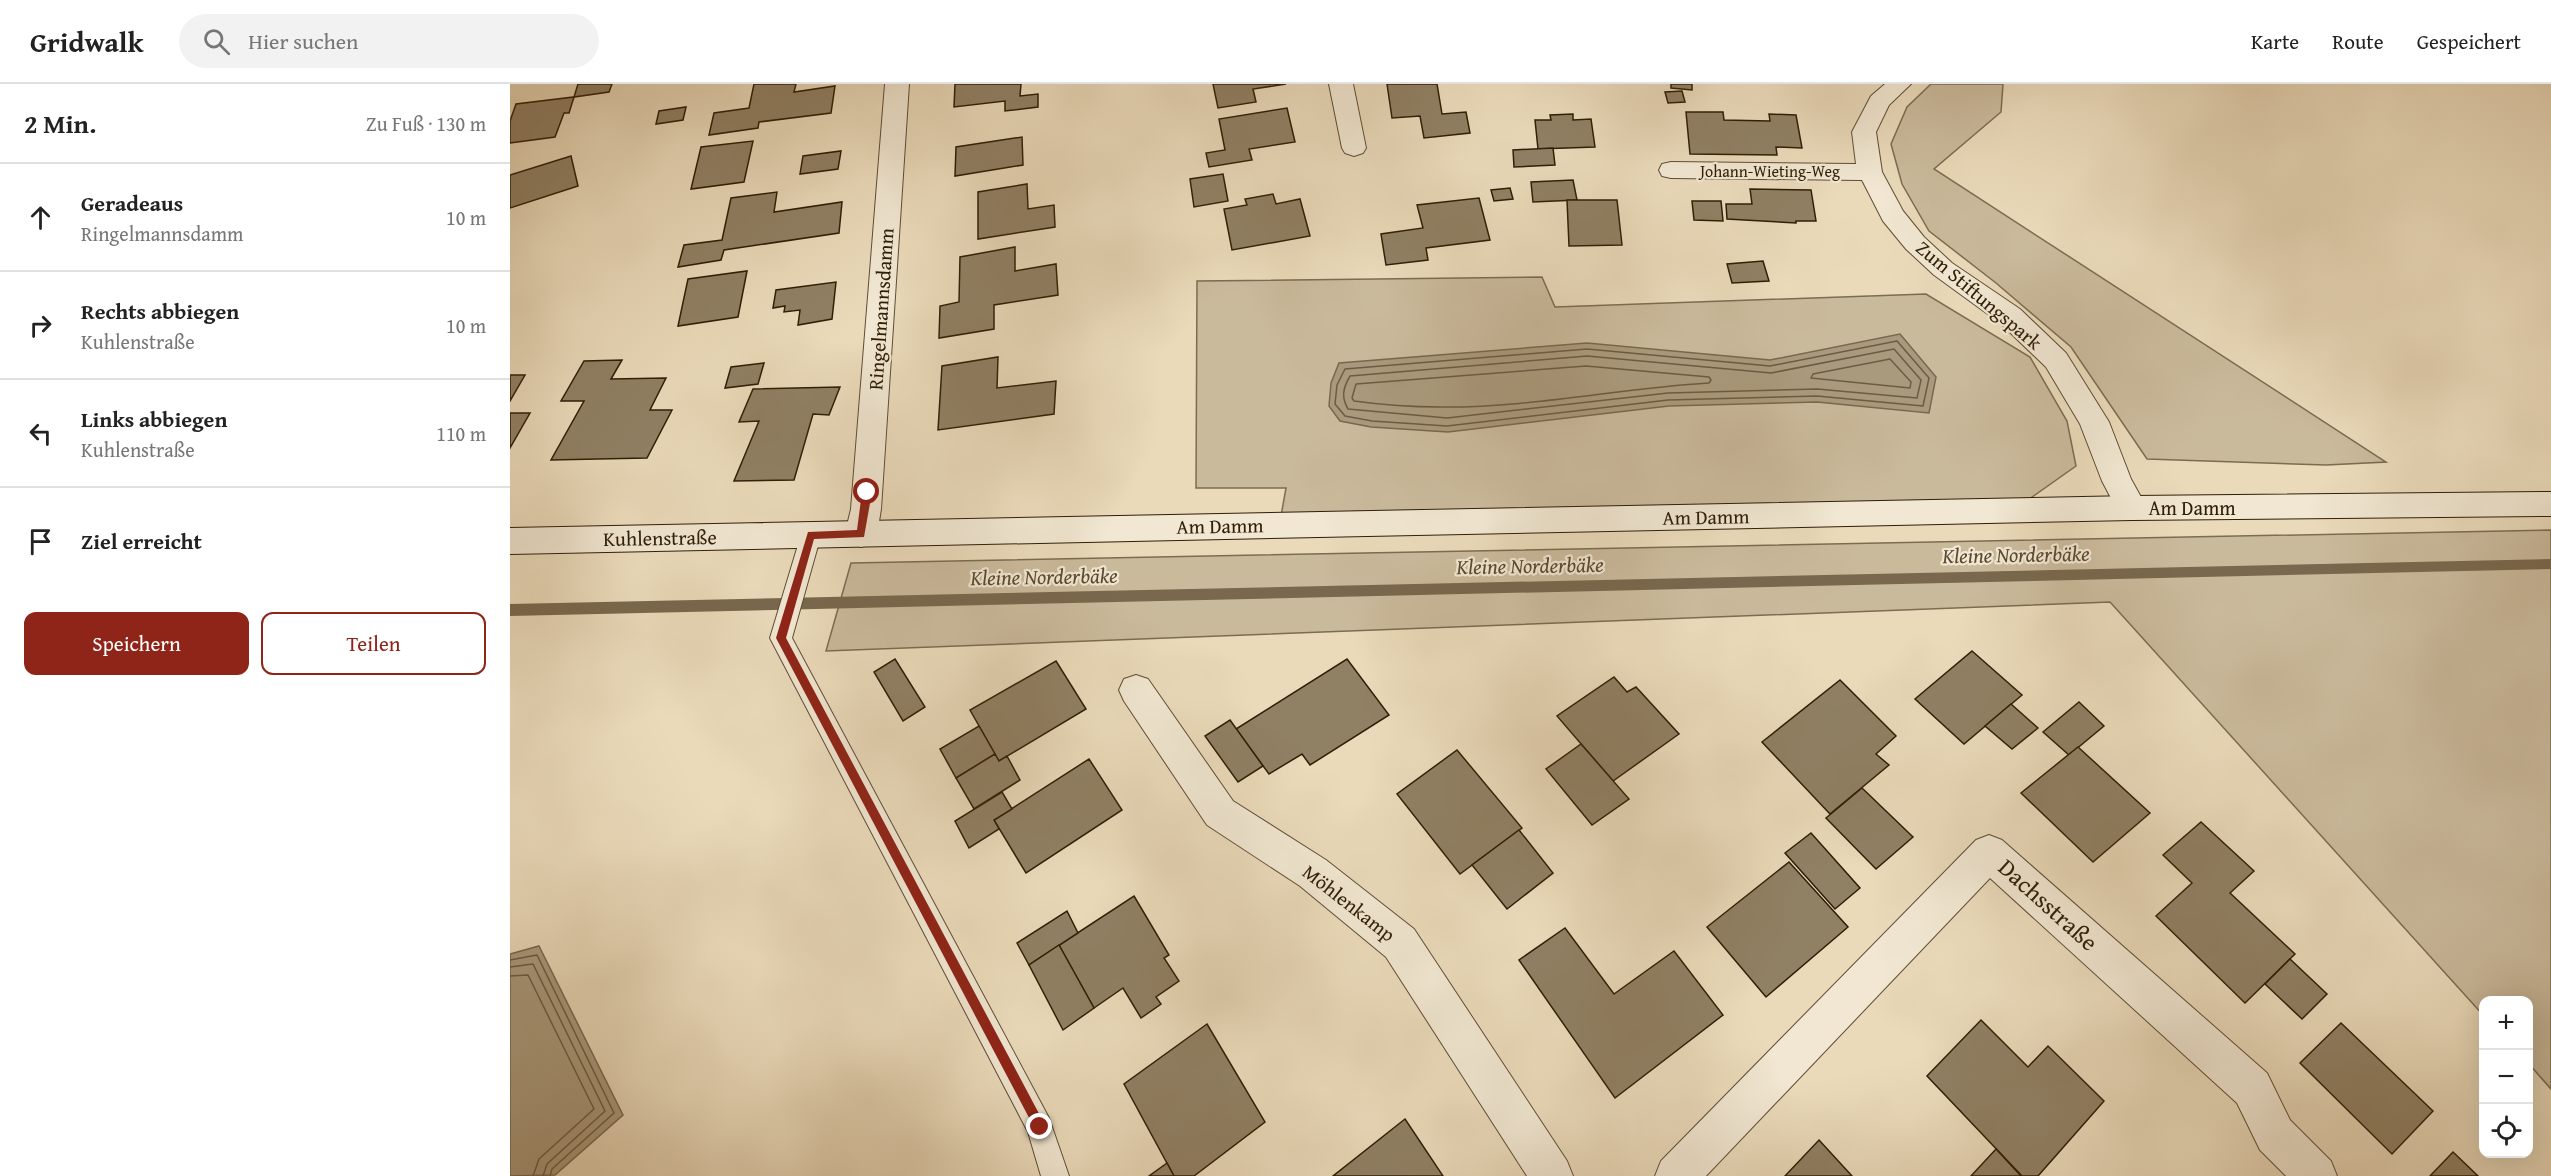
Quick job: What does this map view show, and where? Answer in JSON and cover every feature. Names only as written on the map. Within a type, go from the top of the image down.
[{"type":"street","name":"Ringelmannsdamm","points":[[861,534],[867,492],[897,84]]},
{"type":"street","points":[[1341,84],[1354,148]]},
{"type":"street","name":"Zum Stiftungspark","points":[[1899,84],[1879,101],[1864,132],[1870,172],[1892,214],[1915,243],[1943,269],[2010,316],[2056,360],[2094,422],[2117,481],[2132,508]]},
{"type":"street","name":"Johann-Wieting-Weg","points":[[1671,170],[1870,172]]},
{"type":"street","name":"Am Damm","points":[[861,534],[2132,508],[2551,504]]},
{"type":"street","name":"Kuhlenstraße","points":[[510,540],[861,534]]},
{"type":"street","name":"Möhlenkamp","points":[[1136,690],[1220,813],[1313,873],[1400,943],[1552,1176]]},
{"type":"street","name":"Dachsstraße","points":[[1676,1176],[1989,853],[2252,1088],[2275,1135],[2316,1176]]},
{"type":"lane","points":[[811,535],[783,624],[781,638],[1040,1127],[1055,1176]]},
{"type":"shaded area","points":[[1931,84],[2003,84],[2001,112],[1934,169],[2386,462],[2326,465],[2147,459],[2071,347],[1996,283],[1929,231],[1902,184],[1891,144],[1907,107]]},
{"type":"shaded area","points":[[1542,277],[1555,307],[1926,294],[2030,357],[2067,421],[2076,466],[2025,502],[1281,516],[1286,488],[1196,488],[1197,281]]},
{"type":"shaded area","points":[[2551,530],[2551,1089],[2533,1069],[2533,996],[2479,996],[2479,1011],[2110,602],[826,651],[851,563]]},
{"type":"water","points":[[1900,334],[1936,377],[1929,413],[1817,402],[1669,406],[1448,432],[1371,427],[1340,421],[1329,406],[1331,383],[1339,363],[1587,343],[1770,360]]},
{"type":"water","points":[[539,946],[623,1115],[555,1175],[510,1176],[510,954]]},
{"type":"building","points":[[578,84],[612,84],[609,92],[574,97]]},
{"type":"building","points":[[754,84],[796,84],[794,92],[835,86],[831,113],[759,122],[758,128],[709,135],[714,113],[749,108]]},
{"type":"building","points":[[955,84],[1021,84],[1020,96],[1038,94],[1038,107],[1005,111],[1005,101],[954,107]]},
{"type":"building","points":[[1213,84],[1286,84],[1253,89],[1256,102],[1218,108]]},
{"type":"building","points":[[1387,84],[1437,84],[1442,114],[1466,112],[1470,133],[1424,138],[1420,116],[1392,118]]},
{"type":"building","points":[[1671,84],[1692,84],[1692,90],[1671,88]]},
{"type":"building","points":[[1682,91],[1685,102],[1668,103],[1665,92]]},
{"type":"building","points":[[574,97],[569,113],[564,113],[555,137],[510,143],[510,121],[516,104]]},
{"type":"building","points":[[686,107],[683,120],[656,124],[659,111]]},
{"type":"building","points":[[1287,108],[1295,142],[1249,149],[1252,160],[1209,167],[1206,153],[1225,150],[1219,119]]},
{"type":"building","points":[[1686,112],[1723,112],[1724,120],[1770,121],[1769,114],[1796,115],[1802,148],[1776,147],[1777,155],[1690,154]]},
{"type":"building","points":[[1573,114],[1573,120],[1591,119],[1595,147],[1538,149],[1535,120],[1551,120],[1550,115]]},
{"type":"building","points":[[1022,137],[1023,165],[955,176],[956,147]]},
{"type":"building","points":[[753,141],[744,182],[691,189],[701,147]]},
{"type":"building","points":[[1553,148],[1555,165],[1514,167],[1513,150]]},
{"type":"building","points":[[841,151],[838,169],[800,174],[803,156]]},
{"type":"building","points":[[571,156],[578,186],[510,208],[510,175]]},
{"type":"building","points":[[1223,174],[1228,201],[1194,207],[1190,179]]},
{"type":"building","points":[[1573,180],[1577,200],[1533,202],[1531,182]]},
{"type":"building","points":[[1027,184],[1028,209],[1054,205],[1055,227],[978,239],[978,192]]},
{"type":"building","points":[[1510,188],[1513,199],[1494,201],[1491,190]]},
{"type":"building","points":[[1750,189],[1811,190],[1816,221],[1796,221],[1796,223],[1727,219],[1726,204],[1752,204]]},
{"type":"building","points":[[777,192],[774,212],[842,202],[839,233],[724,250],[721,260],[678,267],[684,245],[722,240],[731,198]]},
{"type":"building","points":[[1273,194],[1276,204],[1300,199],[1310,236],[1232,250],[1224,209],[1247,205],[1245,199]]},
{"type":"building","points":[[1479,198],[1490,240],[1426,248],[1428,260],[1386,265],[1381,234],[1423,228],[1417,205]]},
{"type":"building","points":[[1567,200],[1617,200],[1622,245],[1569,246]]},
{"type":"building","points":[[1692,201],[1721,201],[1723,221],[1694,220]]},
{"type":"building","points":[[1015,247],[1015,271],[1056,264],[1058,295],[994,305],[994,329],[939,338],[940,306],[959,302],[960,257]]},
{"type":"building","points":[[1763,261],[1769,281],[1732,283],[1727,264]]},
{"type":"building","points":[[747,271],[738,317],[678,326],[688,279]]},
{"type":"building","points":[[836,282],[832,319],[798,325],[800,310],[784,312],[785,306],[773,308],[776,290]]},
{"type":"building","points":[[998,357],[997,388],[1056,381],[1054,414],[938,430],[942,366]]},
{"type":"building","points":[[622,360],[611,379],[666,378],[650,410],[672,410],[647,458],[551,460],[584,401],[561,401],[584,361]]},
{"type":"building","points":[[764,363],[758,384],[725,388],[731,367]]},
{"type":"building","points":[[510,375],[525,375],[510,401]]},
{"type":"building","points":[[840,387],[829,415],[813,414],[794,480],[734,481],[759,421],[739,422],[753,389]]},
{"type":"building","points":[[510,413],[530,413],[510,448]]},
{"type":"building","points":[[1972,651],[2022,695],[1964,744],[1915,699]]},
{"type":"building","points":[[895,659],[925,707],[903,721],[874,672]]},
{"type":"building","points":[[1347,659],[1389,715],[1310,765],[1302,754],[1269,774],[1236,729]]},
{"type":"building","points":[[1056,661],[1086,709],[999,761],[970,710]]},
{"type":"building","points":[[1614,677],[1627,692],[1636,687],[1679,734],[1613,781],[1557,716]]},
{"type":"building","points":[[1840,680],[1896,736],[1876,754],[1889,765],[1830,814],[1762,742]]},
{"type":"building","points":[[2079,702],[2104,726],[2069,755],[2043,732]]},
{"type":"building","points":[[2011,704],[2038,728],[2012,749],[1985,726]]},
{"type":"building","points":[[1230,720],[1263,766],[1238,782],[1205,736]]},
{"type":"building","points":[[979,726],[995,754],[956,778],[940,749]]},
{"type":"building","points":[[1581,744],[1629,799],[1592,825],[1546,769]]},
{"type":"building","points":[[2078,747],[2150,813],[2093,862],[2021,793]]},
{"type":"building","points":[[1457,750],[1522,828],[1460,874],[1397,794]]},
{"type":"building","points":[[995,754],[999,761],[1007,756],[1020,780],[974,809],[956,778]]},
{"type":"building","points":[[1089,759],[1122,810],[1026,873],[994,820]]},
{"type":"building","points":[[1862,788],[1913,837],[1876,869],[1826,818]]},
{"type":"building","points":[[1002,792],[1012,809],[994,820],[999,829],[969,848],[955,821]]},
{"type":"building","points":[[2201,822],[2254,871],[2230,893],[2295,954],[2245,1003],[2156,916],[2192,883],[2163,855]]},
{"type":"building","points":[[1519,830],[1553,873],[1507,909],[1472,865]]},
{"type":"building","points":[[1811,833],[1860,888],[1835,909],[1785,853]]},
{"type":"building","points":[[1789,862],[1848,927],[1766,997],[1707,927]]},
{"type":"building","points":[[1134,896],[1169,955],[1164,958],[1179,981],[1156,997],[1161,1004],[1141,1018],[1123,988],[1094,1008],[1059,945]]},
{"type":"building","points":[[1067,911],[1078,933],[1029,965],[1017,943]]},
{"type":"building","points":[[1565,928],[1614,994],[1674,951],[1723,1015],[1615,1098],[1519,960]]},
{"type":"building","points":[[1059,945],[1094,1008],[1063,1030],[1029,965]]},
{"type":"building","points":[[2290,959],[2327,994],[2302,1019],[2265,984]]},
{"type":"building","points":[[1981,1020],[2028,1067],[2048,1046],[2104,1101],[2038,1176],[2022,1176],[1927,1076]]},
{"type":"building","points":[[2341,1023],[2433,1111],[2392,1154],[2300,1063]]},
{"type":"building","points":[[1207,1024],[1265,1122],[1194,1176],[1174,1176],[1124,1084]]},
{"type":"building","points":[[1405,1119],[1443,1176],[1333,1176]]},
{"type":"building","points":[[1819,1140],[1852,1176],[1785,1176]]},
{"type":"building","points":[[1996,1149],[2021,1176],[1971,1176]]},
{"type":"building","points":[[2453,1152],[2478,1176],[2430,1176]]},
{"type":"building","points":[[1167,1163],[1174,1176],[1149,1176]]},
{"type":"waterway","name":"Kleine Norderbäke","points":[[510,610],[2551,564]]},
{"type":"route","points":[[867,492],[861,534],[811,535],[783,624],[781,638],[1040,1127]]}]
